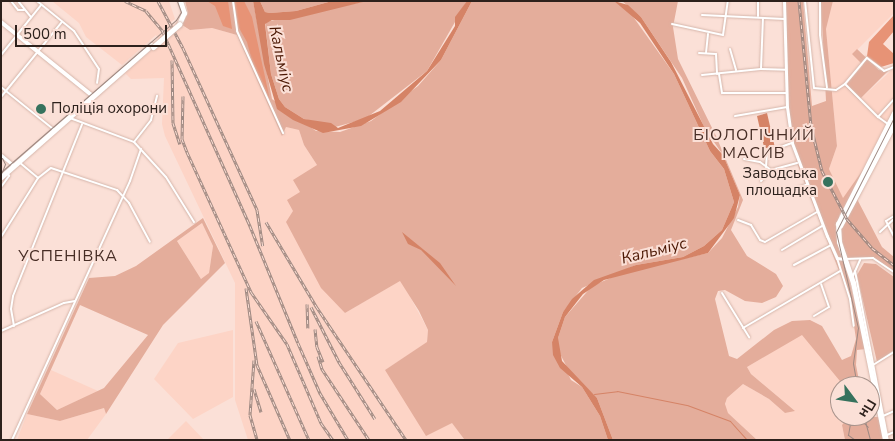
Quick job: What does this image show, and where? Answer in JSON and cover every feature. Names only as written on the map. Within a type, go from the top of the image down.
[{"type":"highway","points":[[1,176],[178,23],[183,18],[180,1]]},
{"type":"main road","points":[[1,22],[94,97]]},
{"type":"main road","points":[[886,438],[852,279],[838,230],[891,125],[894,113]]},
{"type":"street","points":[[11,1],[18,10],[24,10]]},
{"type":"street","points":[[18,1],[32,17]]},
{"type":"street","points":[[37,1],[74,31],[99,69],[96,83]]},
{"type":"street","points":[[233,1],[237,31],[283,133]]},
{"type":"street","points":[[672,24],[708,34],[722,35],[728,1]]},
{"type":"street","points":[[758,1],[758,17]]},
{"type":"street","points":[[784,1],[786,107],[792,143],[797,163],[837,258],[854,326]]},
{"type":"street","points":[[805,1],[811,85],[827,90],[836,90],[846,84],[867,58],[884,71],[894,67]]},
{"type":"street","points":[[820,1],[820,35],[827,90]]},
{"type":"street","points":[[1,55],[41,5]]},
{"type":"street","points":[[702,15],[785,19]]},
{"type":"street","points":[[761,69],[763,18]]},
{"type":"street","points":[[1,97],[62,22]]},
{"type":"street","points":[[706,54],[708,34]]},
{"type":"street","points":[[730,49],[736,71]]},
{"type":"street","points":[[699,53],[716,54],[722,93],[786,94]]},
{"type":"street","points":[[702,75],[761,69],[786,70]]},
{"type":"street","points":[[846,84],[878,117],[891,125]]},
{"type":"street","points":[[1,87],[55,130]]},
{"type":"street","points":[[134,142],[151,120],[157,96]]},
{"type":"street","points":[[878,117],[894,99]]},
{"type":"street","points":[[735,116],[786,107]]},
{"type":"street","points":[[70,118],[82,124],[120,134],[134,142],[166,177],[194,222]]},
{"type":"street","points":[[14,326],[11,309],[14,292],[65,172],[82,124]]},
{"type":"street","points":[[766,167],[767,152],[792,143]]},
{"type":"street","points":[[12,440],[122,196],[141,149]]},
{"type":"street","points":[[1,155],[38,178]]},
{"type":"street","points":[[744,159],[760,162],[771,170]]},
{"type":"street","points":[[761,181],[771,170],[797,163]]},
{"type":"street","points":[[1,237],[38,178],[50,168],[115,189],[122,196],[150,242]]},
{"type":"street","points":[[1,187],[8,176],[7,172]]},
{"type":"street","points":[[786,194],[806,185]]},
{"type":"street","points":[[738,220],[751,225],[760,240],[765,242],[817,212]]},
{"type":"street","points":[[894,218],[887,219],[894,237]]},
{"type":"street","points":[[880,232],[894,218]]},
{"type":"street","points":[[782,250],[822,226]]},
{"type":"street","points":[[794,265],[831,245]]},
{"type":"street","points":[[837,258],[860,260],[873,258],[894,272]]},
{"type":"street","points":[[852,279],[860,260]]},
{"type":"street","points":[[743,328],[821,284],[840,271]]},
{"type":"street","points":[[855,272],[871,366],[883,416],[886,438],[894,432]]},
{"type":"street","points":[[814,316],[829,307],[821,284]]},
{"type":"street","points":[[722,293],[749,337]]},
{"type":"street","points":[[1,331],[64,303],[75,301]]},
{"type":"street","points":[[871,366],[894,352]]},
{"type":"street","points":[[883,416],[894,411]]},
{"type":"shaded area","points":[[52,1],[169,1],[175,19],[171,22],[176,30],[181,25],[190,30],[212,28],[237,35],[282,135],[286,127],[299,130],[304,145],[317,165],[300,193],[293,211],[345,313],[401,280],[428,330],[427,343],[385,370],[452,422],[464,439],[469,440],[248,440],[235,400],[235,283],[165,136],[162,124],[164,78],[131,79],[125,73],[160,43],[156,35],[122,65],[86,37],[79,23]]},
{"type":"shaded area","points":[[185,1],[253,1],[272,99],[316,131],[340,132],[371,121],[418,86],[441,60],[472,1],[614,1],[629,11],[674,74],[710,151],[724,169],[734,202],[722,230],[704,246],[683,257],[636,265],[582,288],[563,312],[552,342],[571,380],[582,387],[600,416],[608,440],[469,440],[464,439],[452,423],[426,436],[385,370],[427,342],[428,330],[419,311],[400,281],[345,313],[321,288],[286,222],[293,211],[287,200],[300,192],[293,180],[317,165],[304,145],[299,130],[286,127],[282,136],[237,35],[212,28],[190,30],[182,25],[188,13]]},
{"type":"shaded area","points":[[207,1],[228,1],[232,29],[223,26],[215,6]]},
{"type":"shaded area","points":[[234,1],[244,1],[252,17],[270,100],[254,69],[247,42],[239,28]]},
{"type":"shaded area","points":[[253,1],[260,1],[265,12],[270,13],[296,11],[332,1],[367,1],[290,20],[272,20],[265,24],[271,74],[279,99],[285,107],[304,119],[331,123],[338,128],[380,111],[427,71],[455,26],[455,17],[467,1],[472,1],[441,60],[401,102],[361,126],[323,133],[293,120],[277,109],[264,64]]},
{"type":"shaded area","points":[[260,1],[332,1],[296,11],[270,13],[265,12]]},
{"type":"shaded area","points":[[367,1],[467,1],[427,71],[365,119],[335,127],[304,119],[285,107],[279,99],[271,74],[265,22]]},
{"type":"shaded area","points":[[614,1],[628,5],[641,17],[671,62],[713,144],[723,155],[740,195],[734,218],[708,253],[604,280],[583,294],[565,317],[558,338],[562,361],[597,398],[613,440],[608,440],[600,416],[582,387],[560,368],[553,355],[552,342],[563,312],[572,299],[594,280],[636,265],[683,257],[704,246],[722,230],[734,202],[724,169],[710,151],[674,74],[640,23]]},
{"type":"shaded area","points":[[622,1],[678,1],[673,27],[678,59],[716,136],[743,200],[731,230],[747,256],[776,274],[783,286],[776,297],[762,303],[745,301],[725,290],[718,291],[715,299],[729,356],[737,359],[774,330],[792,321],[810,320],[822,326],[842,360],[851,356],[856,339],[850,299],[797,163],[787,107],[784,1],[803,1],[812,106],[826,101],[821,2],[833,1],[826,29],[837,146],[829,169],[843,198],[872,157],[839,216],[838,235],[866,349],[857,350],[856,365],[858,376],[836,376],[802,335],[747,367],[751,374],[795,411],[785,413],[769,399],[743,384],[727,398],[725,404],[728,413],[757,440],[613,440],[597,398],[569,371],[558,350],[558,338],[565,317],[592,286],[622,273],[708,253],[722,238],[738,207],[740,195],[723,155],[705,129],[682,78],[641,17]]},
{"type":"shaded area","points":[[833,1],[894,1],[894,13],[853,54],[863,65],[859,100],[894,68],[894,111],[872,157],[843,199],[829,169],[837,146],[826,29]]},
{"type":"shaded area","points":[[894,15],[894,31],[883,44],[894,54],[894,63],[881,67],[867,56],[869,42]]},
{"type":"shaded area","points":[[857,49],[879,70],[888,71],[859,100],[845,86],[863,65],[852,54]]},
{"type":"shaded area","points":[[767,113],[775,148],[769,149],[764,147],[757,116]]},
{"type":"shaded area","points":[[857,199],[882,247],[894,257],[894,272],[873,259],[846,258],[840,229]]},
{"type":"shaded area","points":[[203,218],[225,263],[163,325],[106,414],[104,408],[60,421],[27,414],[89,278],[115,276],[136,266]],"holes":[[[202,223],[213,246],[209,273],[201,279],[177,241]],[[80,305],[148,335],[104,388],[57,410],[40,394]]]},
{"type":"shaded area","points":[[202,223],[213,246],[209,274],[201,279],[177,241]]},
{"type":"shaded area","points":[[402,232],[440,263],[456,286],[421,250],[408,244]]},
{"type":"shaded area","points":[[864,263],[876,264],[894,277],[894,350],[877,362],[857,275]]},
{"type":"shaded area","points":[[233,330],[233,397],[193,419],[154,379],[178,343]]},
{"type":"shaded area","points":[[802,334],[837,376],[830,376],[830,426],[842,426],[845,440],[757,440],[728,413],[725,405],[727,398],[743,384],[769,399],[785,413],[794,410],[751,374],[747,367]]},
{"type":"shaded area","points":[[51,370],[98,391],[57,410],[40,394]]},
{"type":"shaded area","points":[[104,408],[106,414],[87,440],[17,440],[27,414],[60,421]]},
{"type":"shaded area","points":[[186,421],[204,440],[167,440]]},
{"type":"shaded area","points":[[880,422],[884,440],[845,440],[842,426],[880,426]]},
{"type":"waterway","points":[[594,394],[617,391],[687,405],[730,421],[747,440]]},
{"type":"tram line","points":[[1,172],[176,20],[181,12],[177,1]]},
{"type":"tram line","points":[[855,376],[853,363],[858,328],[836,232],[894,117]]},
{"type":"tram line","points":[[2,158],[5,164],[2,172]]},
{"type":"tram line","points":[[855,440],[848,435],[850,424],[860,419],[868,427]]},
{"type":"tram line","points":[[866,426],[870,440]]},
{"type":"railway","points":[[125,1],[146,11],[162,30],[250,226],[320,393],[348,440]]},
{"type":"railway","points":[[158,1],[183,48],[257,210],[263,246]]},
{"type":"railway","points":[[799,1],[811,126],[822,171],[847,219],[872,248],[894,265]]},
{"type":"railway","points":[[172,60],[173,123],[180,144]]},
{"type":"railway","points":[[183,96],[182,139],[187,152],[251,292],[287,344],[321,423],[333,440]]},
{"type":"railway","points":[[266,222],[316,306],[406,440]]},
{"type":"railway","points":[[246,288],[257,365],[290,440]]},
{"type":"railway","points":[[307,304],[308,328]]},
{"type":"railway","points":[[311,307],[339,362],[375,419]]},
{"type":"railway","points":[[256,321],[309,440]]},
{"type":"railway","points":[[315,329],[317,347],[323,362]]},
{"type":"railway","points":[[318,356],[322,369],[369,440]]},
{"type":"railway","points":[[254,360],[250,415],[257,440]]},
{"type":"railway","points":[[254,389],[261,412]]},
{"type":"place","name":"Поліція охорони","points":[[41,109]]},
{"type":"place","name":"Заводська площадка","points":[[828,182]]},
{"type":"district","name":"БІОЛОГІЧНИЙ МАСИВ","points":[[754,144]]},
{"type":"district","name":"УСПЕНІВКА","points":[[68,256]]},
{"type":"water label","name":"Кальміус","points":[[281,59]]},
{"type":"water label","name":"Кальміус","points":[[654,251]]}]
